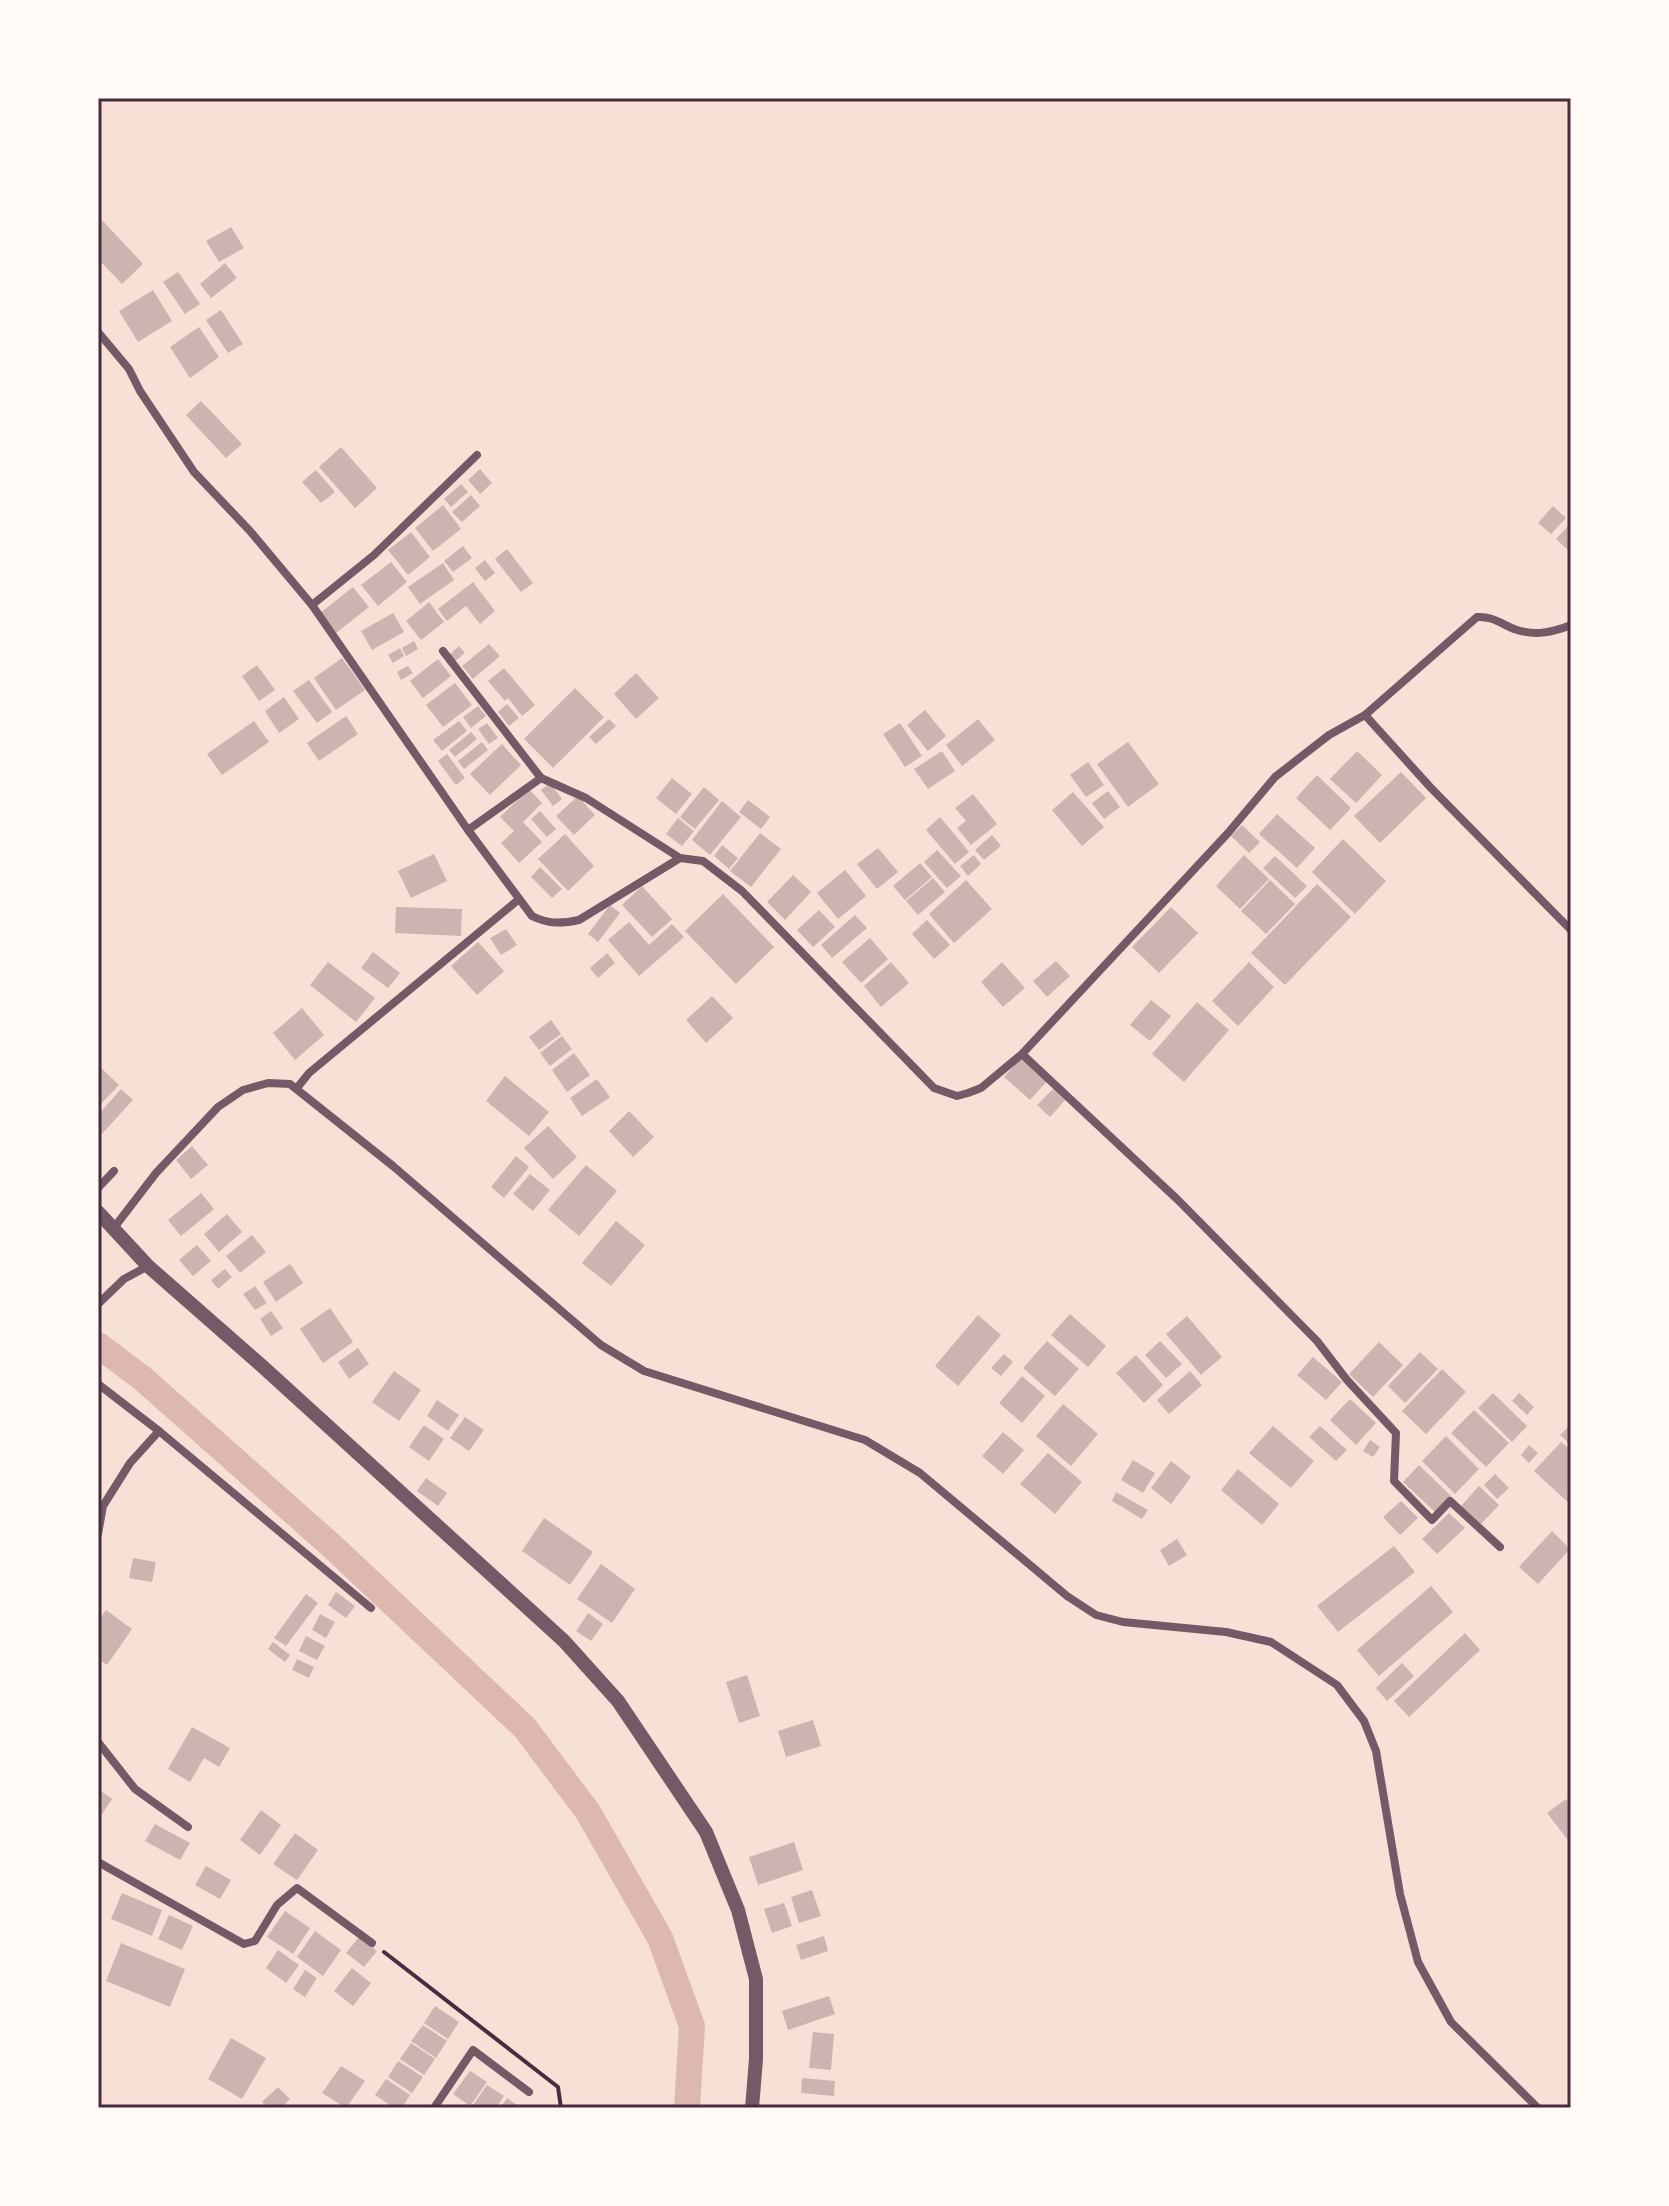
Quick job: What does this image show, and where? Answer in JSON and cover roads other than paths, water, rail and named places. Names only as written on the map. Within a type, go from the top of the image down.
[{"type":"street","points":[[98,332],[129,369],[140,391],[194,472],[250,531],[312,605],[468,830],[532,916],[561,924],[579,920],[680,858]]},
{"type":"street","points":[[312,605],[374,555],[477,455]]},
{"type":"street","points":[[443,651],[541,778],[586,798],[680,858],[711,865],[742,891],[934,1088],[957,1096],[981,1088],[1022,1054],[1228,833],[1275,777],[1329,735],[1365,715],[1477,617],[1489,616],[1514,629],[1532,633],[1549,633],[1571,625]]},
{"type":"street","points":[[1365,715],[1453,812],[1571,930]]},
{"type":"street","points":[[468,830],[541,778]]},
{"type":"street","points":[[297,1088],[309,1073],[518,900]]},
{"type":"street","points":[[1022,1054],[1178,1200],[1317,1341],[1347,1380],[1396,1433],[1394,1481],[1432,1520],[1450,1501],[1500,1547]]},
{"type":"street","points":[[113,1229],[156,1173],[218,1107],[243,1090],[268,1083],[290,1084],[393,1166],[601,1345],[644,1371],[865,1440],[920,1473],[1067,1596],[1096,1615],[1123,1622],[1226,1632],[1271,1642],[1337,1685],[1364,1721],[1376,1751],[1400,1894],[1418,1962],[1451,2022],[1538,2108]]},
{"type":"street","points":[[98,1188],[114,1171]]},
{"type":"street","points":[[98,1212],[148,1266],[564,1641],[618,1701],[706,1832],[738,1910],[756,1979],[756,2059],[752,2108]]},
{"type":"street","points":[[98,1304],[124,1279],[148,1266]]},
{"type":"street","points":[[98,1384],[371,1608]]},
{"type":"street","points":[[98,1534],[103,1506],[130,1463],[159,1431]]},
{"type":"street","points":[[98,1742],[135,1789],[188,1827]]},
{"type":"street","points":[[98,1862],[244,1944],[255,1941],[277,1905],[297,1888],[372,1943]]},
{"type":"street","points":[[434,2108],[473,2050],[529,2092]]},
{"type":"waterway","points":[[98,1345],[142,1378],[334,1548],[525,1728],[588,1812],[660,1938],[692,2026],[687,2108]]}]
